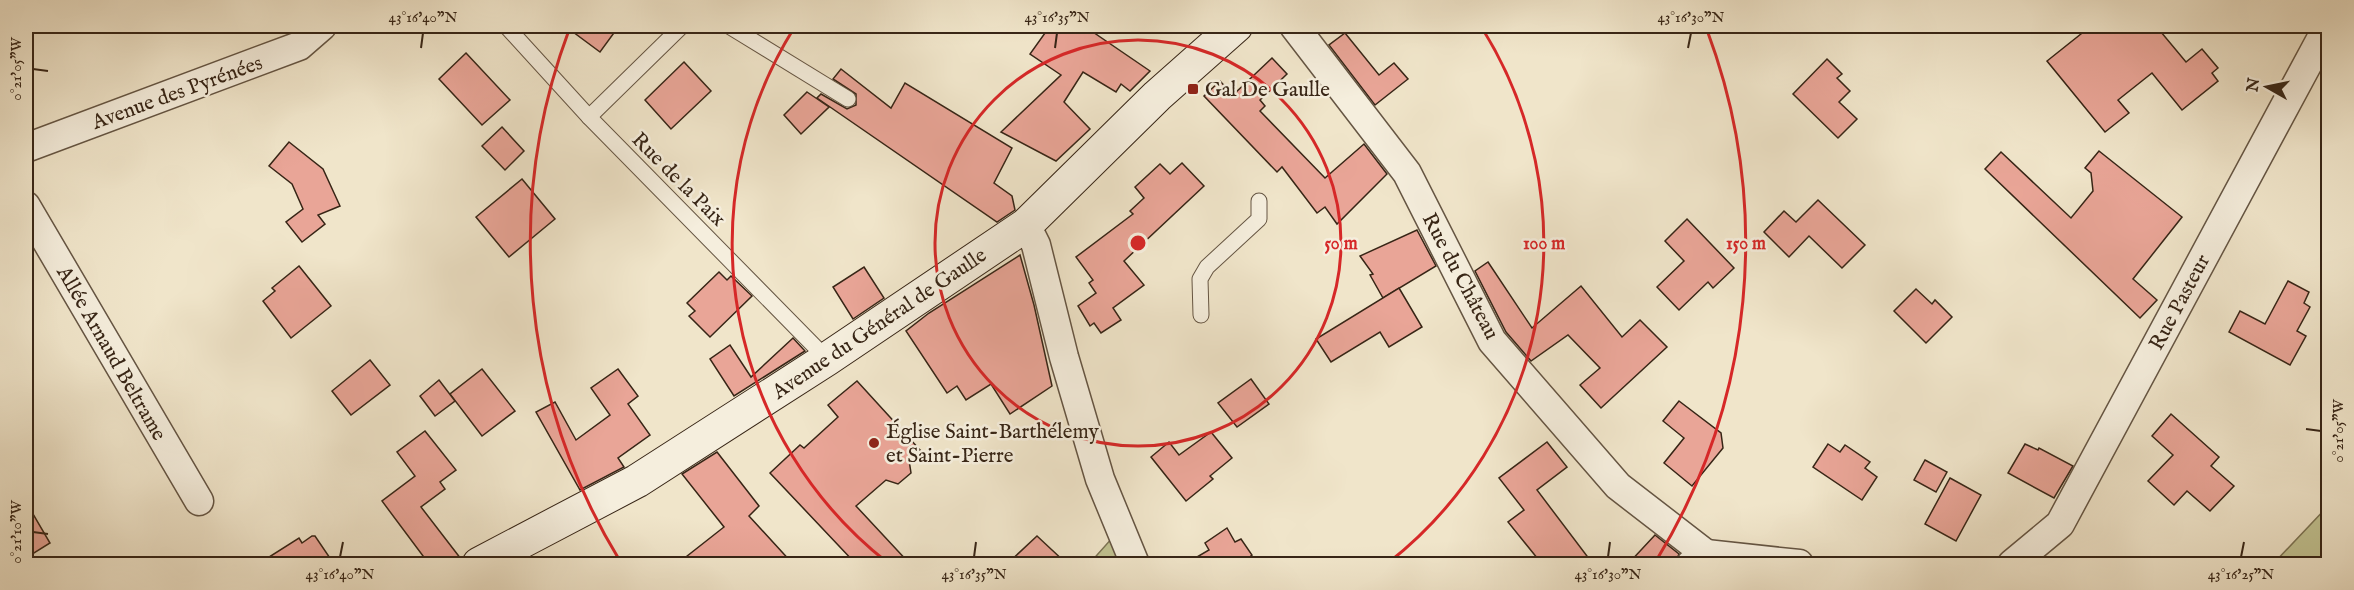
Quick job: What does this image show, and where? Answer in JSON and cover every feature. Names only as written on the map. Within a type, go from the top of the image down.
[{"type":"main road","name":"Avenue du Général de Gaulle","points":[[479,564],[636,481],[827,359],[1026,225],[1157,96],[1236,26]]},
{"type":"street","name":"Avenue des Pyrénées","points":[[26,148],[299,46],[322,26]]},
{"type":"street","name":"Rue du Château","points":[[1294,26],[1407,173],[1492,341],[1618,486],[1698,559]]},
{"type":"street","name":"Rue Pasteur","points":[[2013,564],[2060,524],[2328,26]]},
{"type":"street","name":"Allée Arnaud Beltrame","points":[[26,206],[199,501]]},
{"type":"street","points":[[1026,225],[1036,245],[1064,357],[1100,480],[1135,564]]},
{"type":"street","points":[[1698,559],[1799,564]]},
{"type":"lane","name":"Rue de la Paix","points":[[506,26],[589,117],[827,359]]},
{"type":"lane","points":[[589,117],[682,26]]},
{"type":"lane","points":[[729,26],[848,99]]},
{"type":"lane","points":[[1201,315],[1200,279],[1207,267],[1259,219],[1258,201]]},
{"type":"green space","points":[[2328,506],[2328,564],[2273,564]]},
{"type":"green space","points":[[1113,537],[1125,564],[1089,564]]},
{"type":"building","points":[[565,26],[619,26],[600,52]]},
{"type":"building","points":[[1050,26],[1084,26],[1150,71],[1130,91],[1121,84],[1116,92],[1083,72],[1064,102],[1090,129],[1056,161],[1001,132],[1061,75],[1030,54]]},
{"type":"building","points":[[2091,26],[2156,26],[2186,62],[2202,49],[2218,68],[2212,73],[2218,81],[2182,110],[2152,73],[2118,100],[2129,113],[2105,132],[2047,61]]},
{"type":"building","points":[[1345,33],[1379,75],[1394,63],[1408,79],[1375,105],[1329,45]]},
{"type":"building","points":[[466,53],[510,100],[482,125],[439,79]]},
{"type":"building","points":[[1272,58],[1287,74],[1260,100],[1265,106],[1260,111],[1325,178],[1364,144],[1387,174],[1337,224],[1325,207],[1317,213],[1282,167],[1277,172],[1204,96],[1220,81],[1233,95]]},
{"type":"building","points":[[1827,59],[1842,74],[1837,78],[1850,91],[1839,102],[1857,119],[1838,138],[1793,94]]},
{"type":"building","points":[[684,62],[711,91],[671,129],[645,100]]},
{"type":"building","points":[[841,69],[891,108],[905,83],[1012,148],[994,183],[1012,196],[1015,210],[997,222],[817,98],[821,94],[847,109],[856,105],[856,94],[833,79]]},
{"type":"building","points":[[807,92],[829,107],[801,134],[784,115]]},
{"type":"building","points":[[502,127],[524,151],[505,170],[482,146]]},
{"type":"building","points":[[289,142],[323,169],[340,206],[318,215],[325,224],[302,242],[286,222],[303,209],[292,184],[269,166]]},
{"type":"building","points":[[2099,151],[2182,217],[2133,279],[2157,300],[2140,318],[1985,169],[2001,152],[2071,218],[2093,191],[2091,173],[2085,168]]},
{"type":"building","points":[[1182,163],[1204,186],[1124,261],[1144,285],[1113,308],[1121,320],[1101,333],[1094,323],[1090,326],[1078,306],[1096,293],[1089,283],[1093,280],[1076,257],[1133,214],[1130,211],[1144,198],[1135,187],[1160,164],[1170,174]]},
{"type":"building","points":[[522,179],[555,219],[509,257],[476,217]]},
{"type":"building","points":[[1818,200],[1865,245],[1842,268],[1809,236],[1789,257],[1764,232],[1784,211],[1796,222]]},
{"type":"building","points":[[1687,219],[1734,268],[1713,288],[1708,282],[1679,310],[1657,287],[1684,261],[1665,241]]},
{"type":"building","points":[[1417,230],[1436,266],[1383,298],[1370,275],[1373,274],[1360,256]]},
{"type":"building","points":[[1020,255],[1052,386],[1010,414],[991,384],[966,400],[957,386],[947,393],[906,331],[929,313]]},
{"type":"building","points":[[1488,262],[1532,328],[1581,286],[1622,337],[1640,320],[1667,347],[1601,408],[1580,385],[1600,368],[1568,335],[1531,361],[1506,332],[1475,271]]},
{"type":"building","points":[[299,266],[331,306],[291,338],[263,301],[275,291],[272,288]]},
{"type":"building","points":[[864,267],[884,298],[853,319],[833,287]]},
{"type":"building","points":[[719,272],[727,280],[731,276],[752,296],[710,337],[689,316],[695,311],[687,303]]},
{"type":"building","points":[[2288,281],[2309,292],[2304,303],[2310,307],[2297,331],[2306,336],[2290,365],[2229,332],[2240,311],[2265,324]]},
{"type":"building","points":[[1399,288],[1422,327],[1389,347],[1380,332],[1331,362],[1316,339]]},
{"type":"building","points":[[1916,289],[1932,304],[1935,300],[1952,317],[1926,343],[1894,311]]},
{"type":"building","points":[[793,338],[805,351],[734,396],[710,359],[730,345],[751,377]]},
{"type":"building","points":[[370,360],[390,385],[351,415],[332,391]]},
{"type":"building","points":[[482,369],[515,411],[482,436],[450,394]]},
{"type":"building","points":[[618,369],[638,396],[628,404],[650,435],[618,458],[624,467],[580,490],[536,412],[555,402],[576,440],[610,415],[591,388]]},
{"type":"building","points":[[1251,379],[1269,404],[1237,427],[1218,403]]},
{"type":"building","points":[[439,380],[455,401],[435,416],[420,396]]},
{"type":"building","points":[[857,381],[920,450],[909,460],[911,473],[898,484],[886,480],[856,506],[910,564],[856,564],[770,473],[800,445],[804,448],[838,417],[828,405]]},
{"type":"building","points":[[1679,401],[1721,433],[1723,448],[1692,486],[1664,463],[1684,438],[1663,421]]},
{"type":"building","points":[[2171,414],[2219,457],[2211,466],[2234,486],[2210,511],[2187,491],[2174,505],[2148,481],[2173,455],[2152,436]]},
{"type":"building","points":[[425,431],[456,470],[440,482],[445,489],[421,507],[461,559],[460,564],[429,564],[382,501],[415,476],[397,452]]},
{"type":"building","points":[[1211,432],[1232,458],[1210,476],[1213,479],[1186,501],[1151,457],[1169,442],[1179,455]]},
{"type":"building","points":[[1547,442],[1567,467],[1537,490],[1593,564],[1542,564],[1508,522],[1524,510],[1499,478]]},
{"type":"building","points":[[1828,444],[1840,452],[1845,445],[1870,462],[1865,468],[1877,477],[1862,500],[1813,467]]},
{"type":"building","points":[[2025,444],[2038,450],[2039,448],[2073,466],[2054,498],[2008,473]]},
{"type":"building","points":[[717,452],[759,506],[749,516],[793,564],[677,564],[724,527],[682,474]]},
{"type":"building","points":[[1925,460],[1947,472],[1936,492],[1914,480]]},
{"type":"building","points":[[1950,478],[1981,495],[1956,541],[1925,524]]},
{"type":"building","points":[[26,502],[50,543],[26,558]]},
{"type":"building","points":[[1227,528],[1235,542],[1241,539],[1252,555],[1246,560],[1249,564],[1185,564],[1209,550],[1205,543]]},
{"type":"building","points":[[1655,535],[1679,554],[1675,564],[1628,564]]},
{"type":"building","points":[[315,536],[334,564],[258,564],[299,538],[302,543]]},
{"type":"building","points":[[1037,536],[1067,564],[1007,564]]},
{"type":"place","name":"Gal De Gaulle","points":[[1193,89]]},
{"type":"place","name":"Église Saint-Barthélemy et Saint-Pierre","points":[[874,443]]}]
